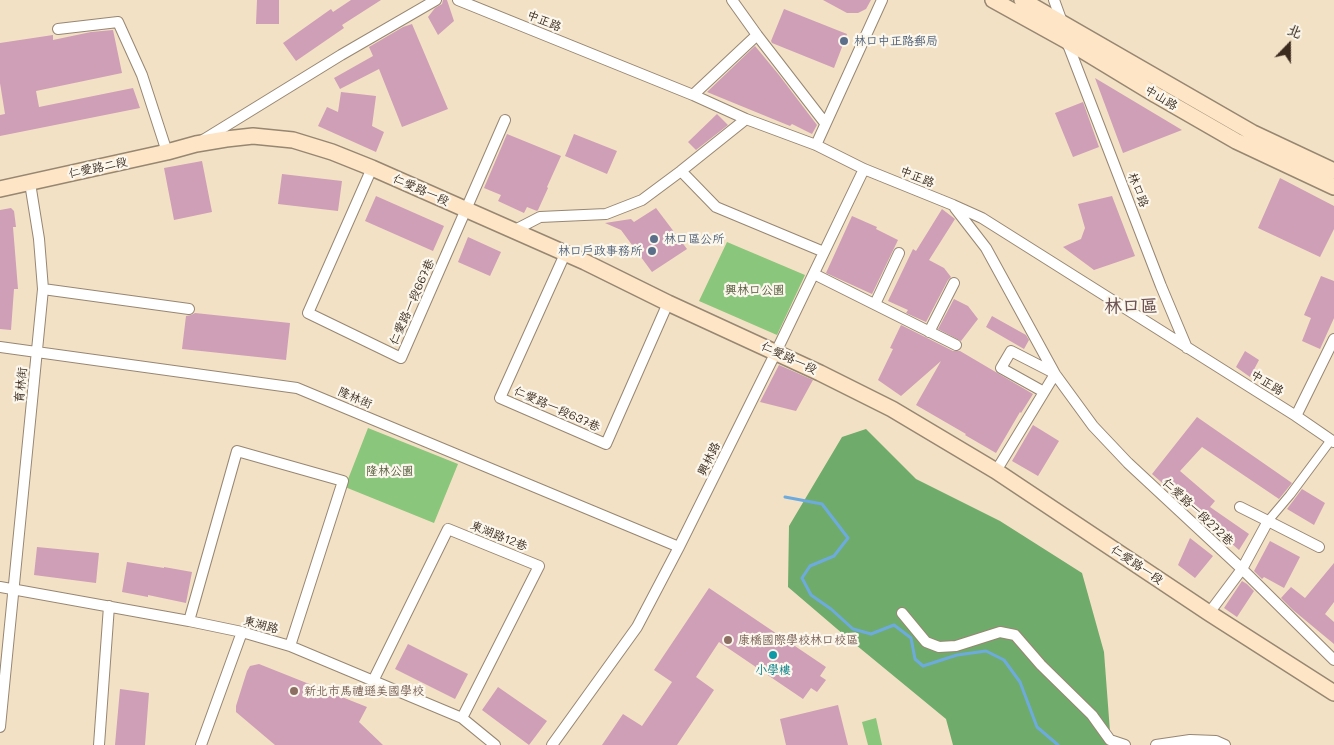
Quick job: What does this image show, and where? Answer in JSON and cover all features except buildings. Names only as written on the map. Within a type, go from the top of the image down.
[{"type":"main road","name":"中山路","points":[[993,0],[1067,40],[1236,141],[1334,187]]},
{"type":"main road","name":"中山路","points":[[1022,0],[1252,133],[1334,171]]},
{"type":"main road","name":"仁愛路一段","points":[[196,144],[253,136],[293,140],[332,152],[565,254],[820,372],[892,409],[996,471],[1209,613],[1334,693]]},
{"type":"main road","name":"仁愛路二段","points":[[0,189],[196,144]]},
{"type":"street","points":[[196,144],[341,55],[436,0]]},
{"type":"street","name":"中正路","points":[[458,0],[693,95],[746,119],[816,145],[864,169],[982,218],[1296,416],[1332,441]]},
{"type":"street","points":[[732,0],[826,123]]},
{"type":"street","points":[[816,145],[882,0]]},
{"type":"street","points":[[1054,0],[1062,22]]},
{"type":"street","points":[[58,29],[118,22],[142,75],[167,152]]},
{"type":"street","points":[[693,95],[757,35]]},
{"type":"street","name":"林口路","points":[[1067,40],[1161,286],[1187,348]]},
{"type":"street","points":[[513,231],[540,217],[606,214],[642,200],[746,119]]},
{"type":"street","points":[[466,210],[505,120]]},
{"type":"street","name":"仁愛路一段667巷","points":[[372,168],[308,313],[401,358],[466,210]]},
{"type":"street","name":"興林路","points":[[552,745],[637,627],[776,352],[864,169]]},
{"type":"street","points":[[681,171],[716,207],[824,252]]},
{"type":"street","name":"育林街","points":[[0,727],[43,289],[39,239],[30,183]]},
{"type":"street","name":"仁愛路一段272巷","points":[[953,205],[986,248],[1055,374],[1093,426],[1128,463],[1242,569],[1334,660]]},
{"type":"street","points":[[875,304],[899,252]]},
{"type":"street","name":"仁愛路一段637巷","points":[[565,254],[500,398],[606,444],[668,303]]},
{"type":"street","points":[[814,274],[956,345]]},
{"type":"street","points":[[930,332],[954,283]]},
{"type":"street","points":[[43,289],[189,309]]},
{"type":"street","points":[[1296,416],[1334,340]]},
{"type":"street","name":"隆林街","points":[[0,347],[298,388],[679,547]]},
{"type":"street","points":[[996,471],[1055,374],[1011,351],[1001,368],[1044,392]]},
{"type":"street","points":[[1209,613],[1242,569],[1268,521],[1332,441]]},
{"type":"street","points":[[189,621],[237,451],[343,481],[290,646]]},
{"type":"street","points":[[1240,507],[1319,547]]},
{"type":"street","name":"東湖路12巷","points":[[373,681],[448,529],[539,566],[462,718]]},
{"type":"street","name":"東湖路","points":[[0,587],[189,621],[242,632],[290,646],[462,718],[495,745]]},
{"type":"street","points":[[99,745],[109,606]]},
{"type":"street","points":[[902,613],[926,642],[939,647],[956,646],[1000,632],[1015,635],[1041,665],[1092,715],[1110,740],[1125,745]]},
{"type":"street","points":[[201,745],[242,632]]},
{"type":"street","points":[[1156,745],[1190,740],[1216,741],[1225,745]]},
{"type":"green space","name":"興林口公園","points":[[727,242],[805,275],[777,335],[699,301]]},
{"type":"green space","name":"隆林公園","points":[[368,428],[458,464],[434,523],[345,487]]},
{"type":"green space","points":[[866,429],[916,479],[1000,521],[1082,573],[1104,652],[1111,745],[953,745],[946,719],[788,587],[789,526],[842,437]]},
{"type":"green space","points":[[876,718],[882,745],[868,745],[862,722]]},
{"type":"waterway","points":[[785,497],[822,504],[848,538],[834,556],[810,566],[802,578],[811,595],[831,609],[853,629],[871,634],[894,625],[911,638],[915,659],[923,666],[957,655],[986,651],[1004,660],[1020,682],[1037,727],[1058,745]]},
{"type":"place","name":"林口中正路郵局","points":[[844,41]]},
{"type":"place","name":"林口區公所","points":[[654,239]]},
{"type":"place","name":"林口戶政事務所","points":[[652,251]]},
{"type":"place","name":"康橋國際學校林口校區","points":[[728,640]]},
{"type":"place","name":"小學樓","points":[[773,655]]},
{"type":"place","name":"新北市馬禮遜美國學校","points":[[294,691]]},
{"type":"district","name":"林口區","points":[[1131,306]]}]
